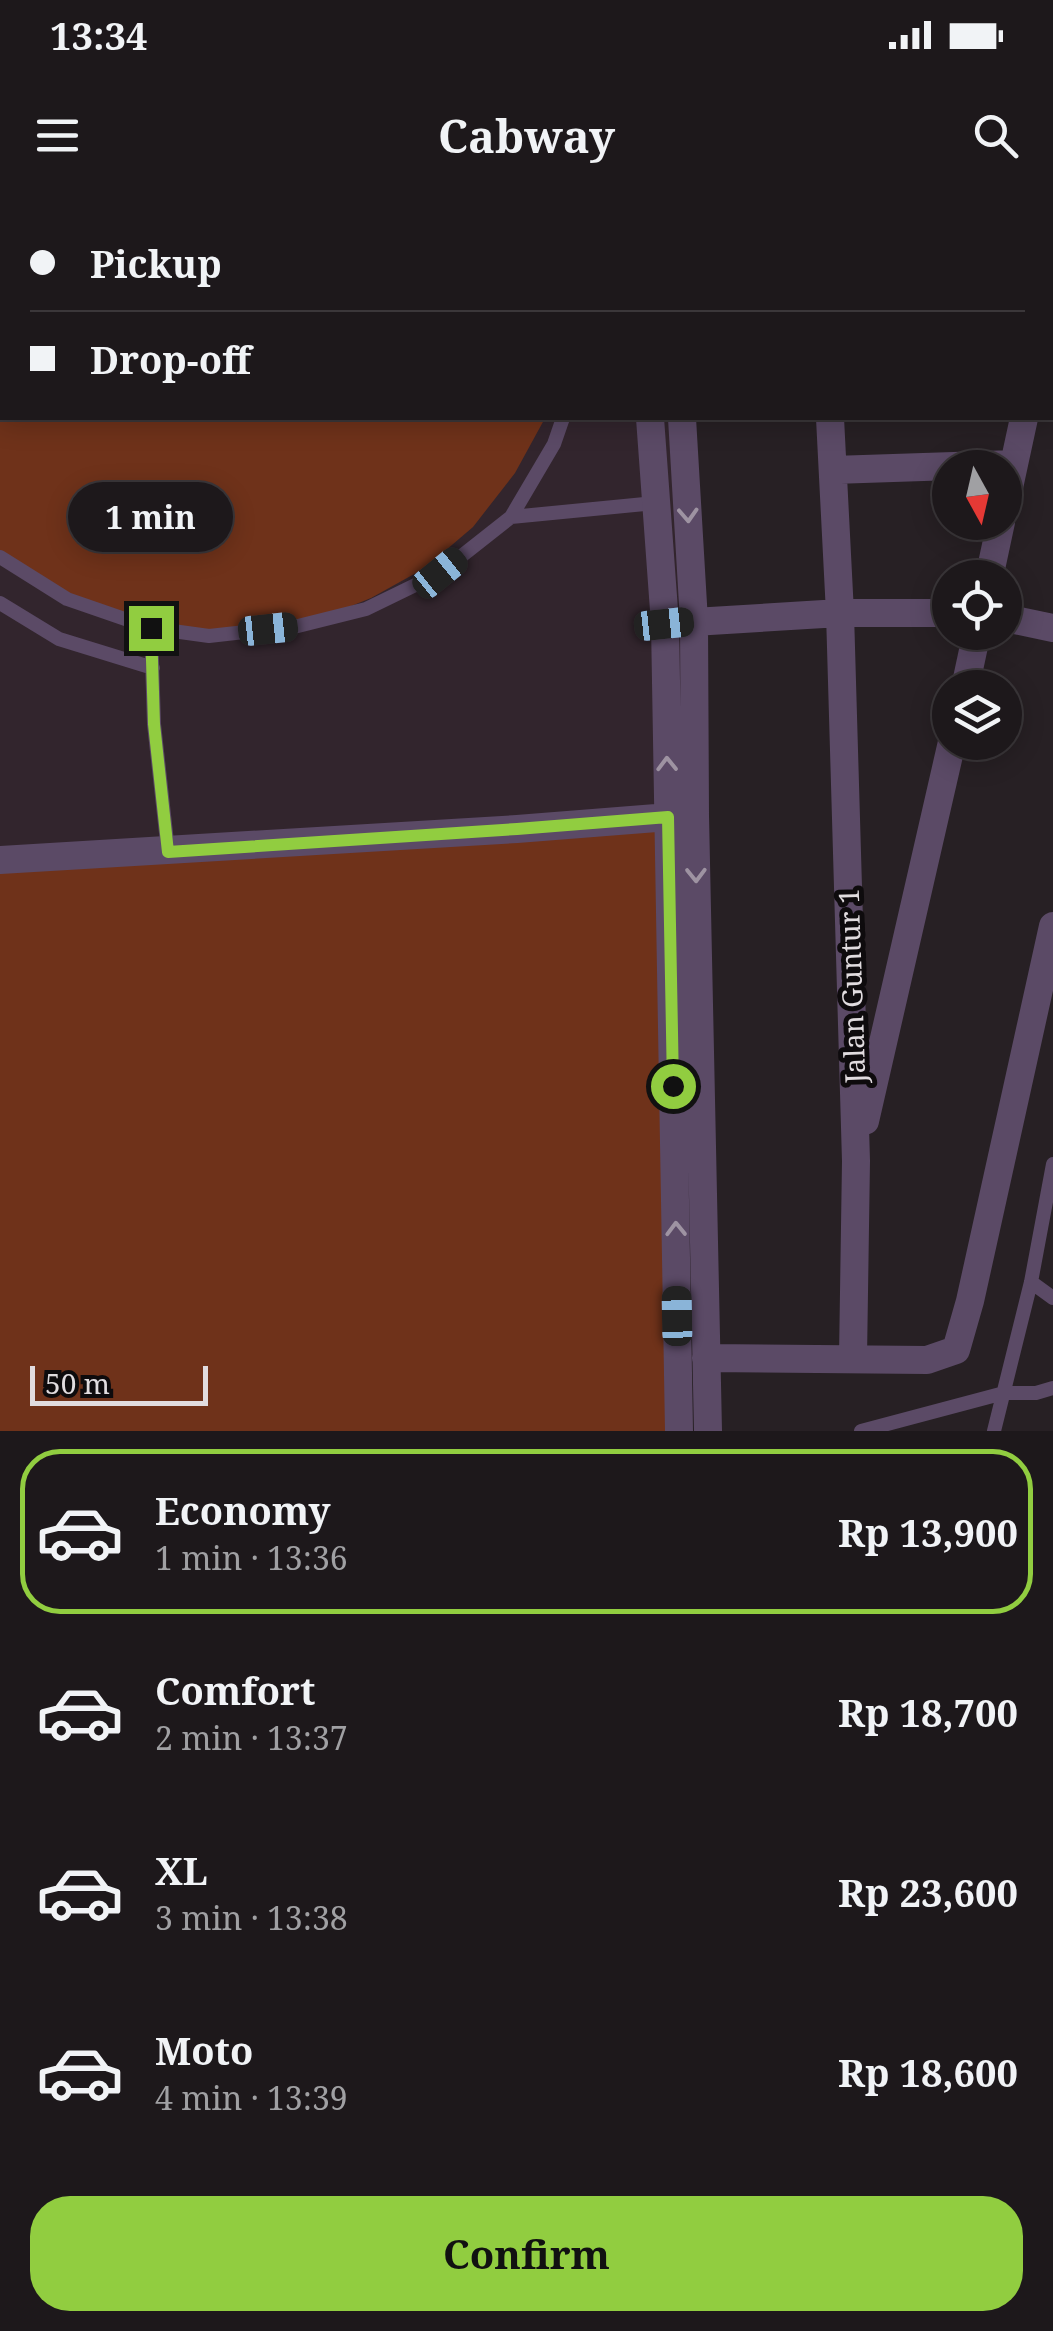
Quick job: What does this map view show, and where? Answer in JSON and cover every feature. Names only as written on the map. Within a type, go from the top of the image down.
[{"type":"street","points":[[650,420],[664,624],[679,1431]]},
{"type":"street","points":[[682,420],[694,621],[708,1431]]},
{"type":"street","name":"Jalan Guntur 1","points":[[830,420],[840,613],[856,1162],[853,1358]]},
{"type":"street","points":[[1017,450],[1024,420]]},
{"type":"street","points":[[833,470],[932,467]]},
{"type":"street","points":[[664,624],[840,613],[932,613]]},
{"type":"street","points":[[1022,622],[1053,628]]},
{"type":"street","points":[[856,1162],[948,760]]},
{"type":"street","points":[[0,860],[668,817]]},
{"type":"street","points":[[706,1358],[927,1360],[956,1350],[1053,926]]},
{"type":"lane","points":[[0,558],[67,599],[151,628],[209,636],[298,626],[366,609],[440,573],[511,517],[554,444],[562,420]]},
{"type":"lane","points":[[511,517],[655,504]]},
{"type":"lane","points":[[0,603],[59,639],[152,668]]},
{"type":"lane","points":[[151,628],[154,724],[168,852]]},
{"type":"lane","points":[[994,1431],[1032,1282],[1053,1164]]},
{"type":"lane","points":[[1032,1282],[1053,1298]]},
{"type":"lane","points":[[861,1431],[1004,1394],[1053,1388]]},
{"type":"shaded area","points":[[0,420],[682,420],[695,815],[0,860]]},
{"type":"shaded area","points":[[0,420],[544,420],[515,473],[473,527],[425,568],[371,598],[319,619],[199,632],[139,621],[77,598],[0,551]]},
{"type":"shaded area","points":[[669,817],[679,1431],[0,1431],[0,860]]},
{"type":"route","points":[[151,628],[154,724],[168,852],[668,817],[673,1086]]}]
